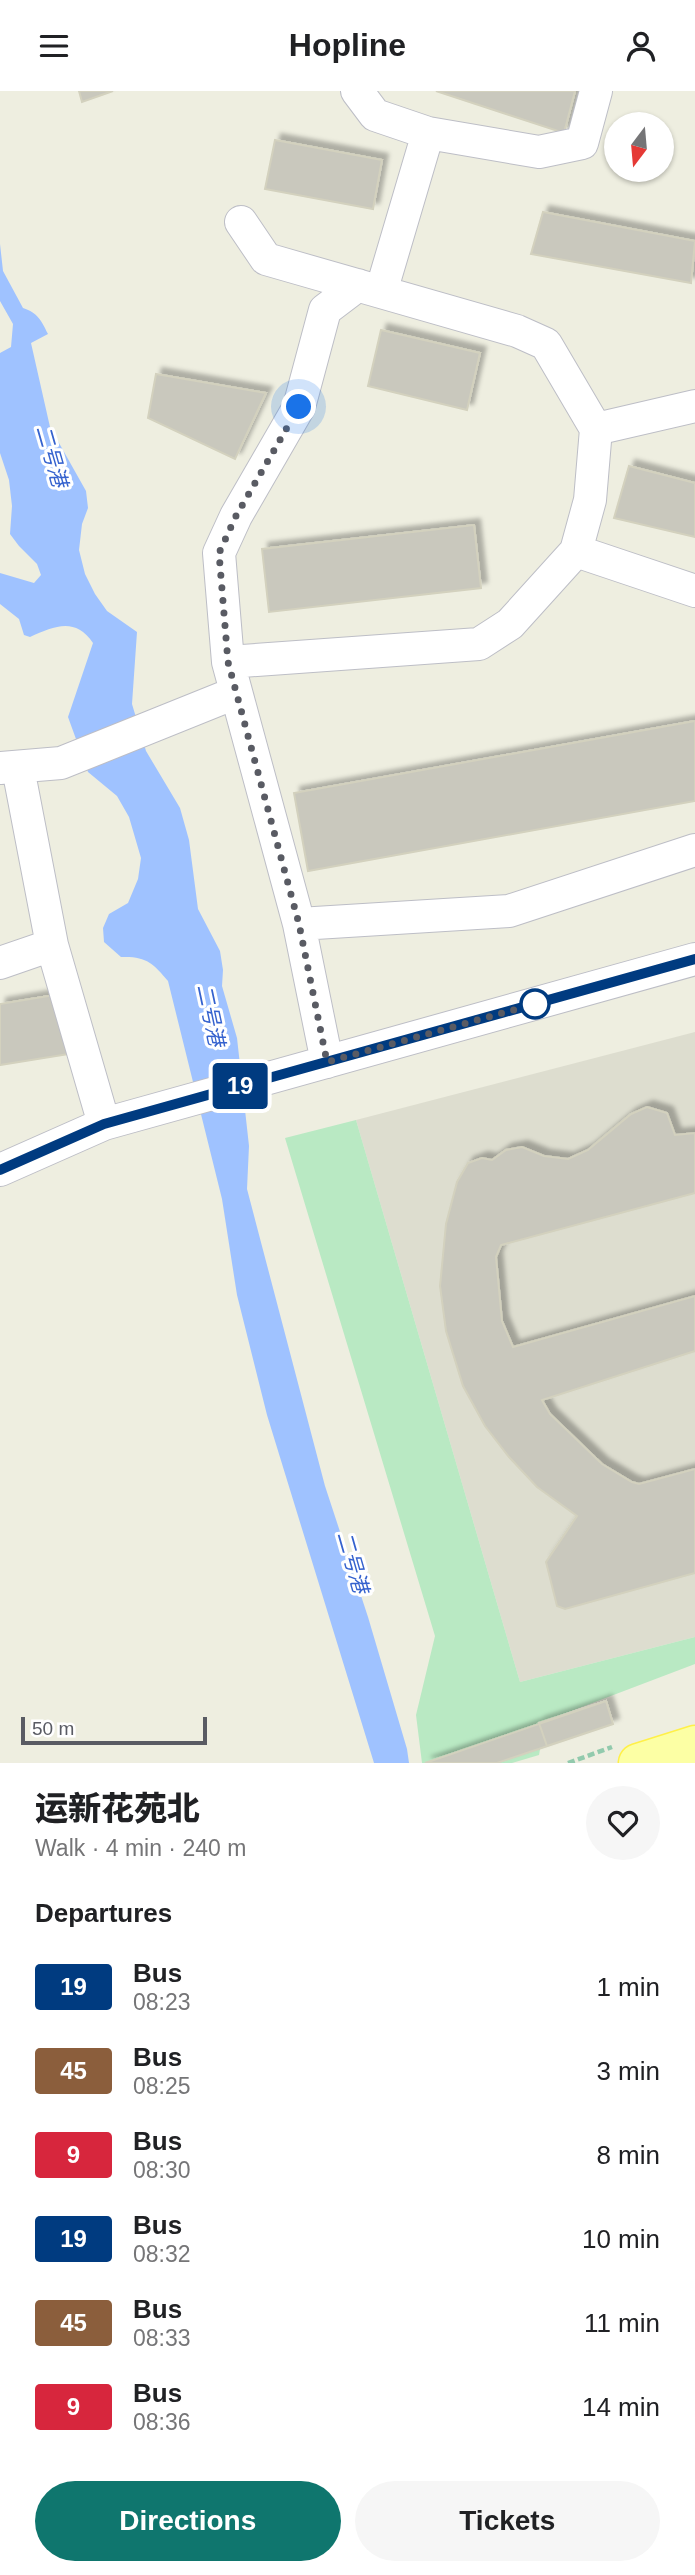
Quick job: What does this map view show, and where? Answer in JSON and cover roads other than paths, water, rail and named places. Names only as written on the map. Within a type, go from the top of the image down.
[{"type":"main road","points":[[638,1763],[695,1745]]},
{"type":"street","points":[[357,91],[375,115],[428,133],[539,152],[582,143],[596,91]]},
{"type":"street","points":[[327,1062],[299,924],[228,662],[219,553],[236,516],[299,407],[325,310],[370,288],[428,133]]},
{"type":"street","points":[[228,662],[479,645],[510,624],[576,551],[590,500],[596,429],[546,344],[517,331],[266,259],[241,222]]},
{"type":"street","points":[[596,429],[695,406]]},
{"type":"street","points":[[576,551],[695,591]]},
{"type":"street","points":[[104,1124],[52,945],[9,768],[61,763],[235,693]]},
{"type":"street","points":[[299,924],[509,911],[695,851]]},
{"type":"street","points":[[0,963],[52,945]]},
{"type":"street","points":[[0,1170],[104,1124],[695,958]]},
{"type":"water","name":"二号港","points":[[0,244],[3,271],[23,308],[38,318],[48,334],[31,343],[50,427],[86,491],[88,508],[82,524],[79,550],[85,574],[107,611],[137,632],[132,704],[146,751],[180,808],[189,840],[198,909],[220,951],[222,986],[237,1038],[249,1146],[247,1189],[325,1486],[368,1617],[409,1763],[374,1763],[267,1415],[237,1295],[222,1199],[168,981],[148,962],[121,957],[104,942],[103,928],[109,914],[128,903],[138,879],[141,858],[129,817],[117,796],[88,772],[68,717],[93,643],[79,630],[64,626],[30,637],[24,635],[19,619],[0,604],[0,573],[34,583],[41,575],[37,564],[10,534],[12,506],[9,480],[0,453],[0,353],[11,347],[13,324],[0,301]]}]
